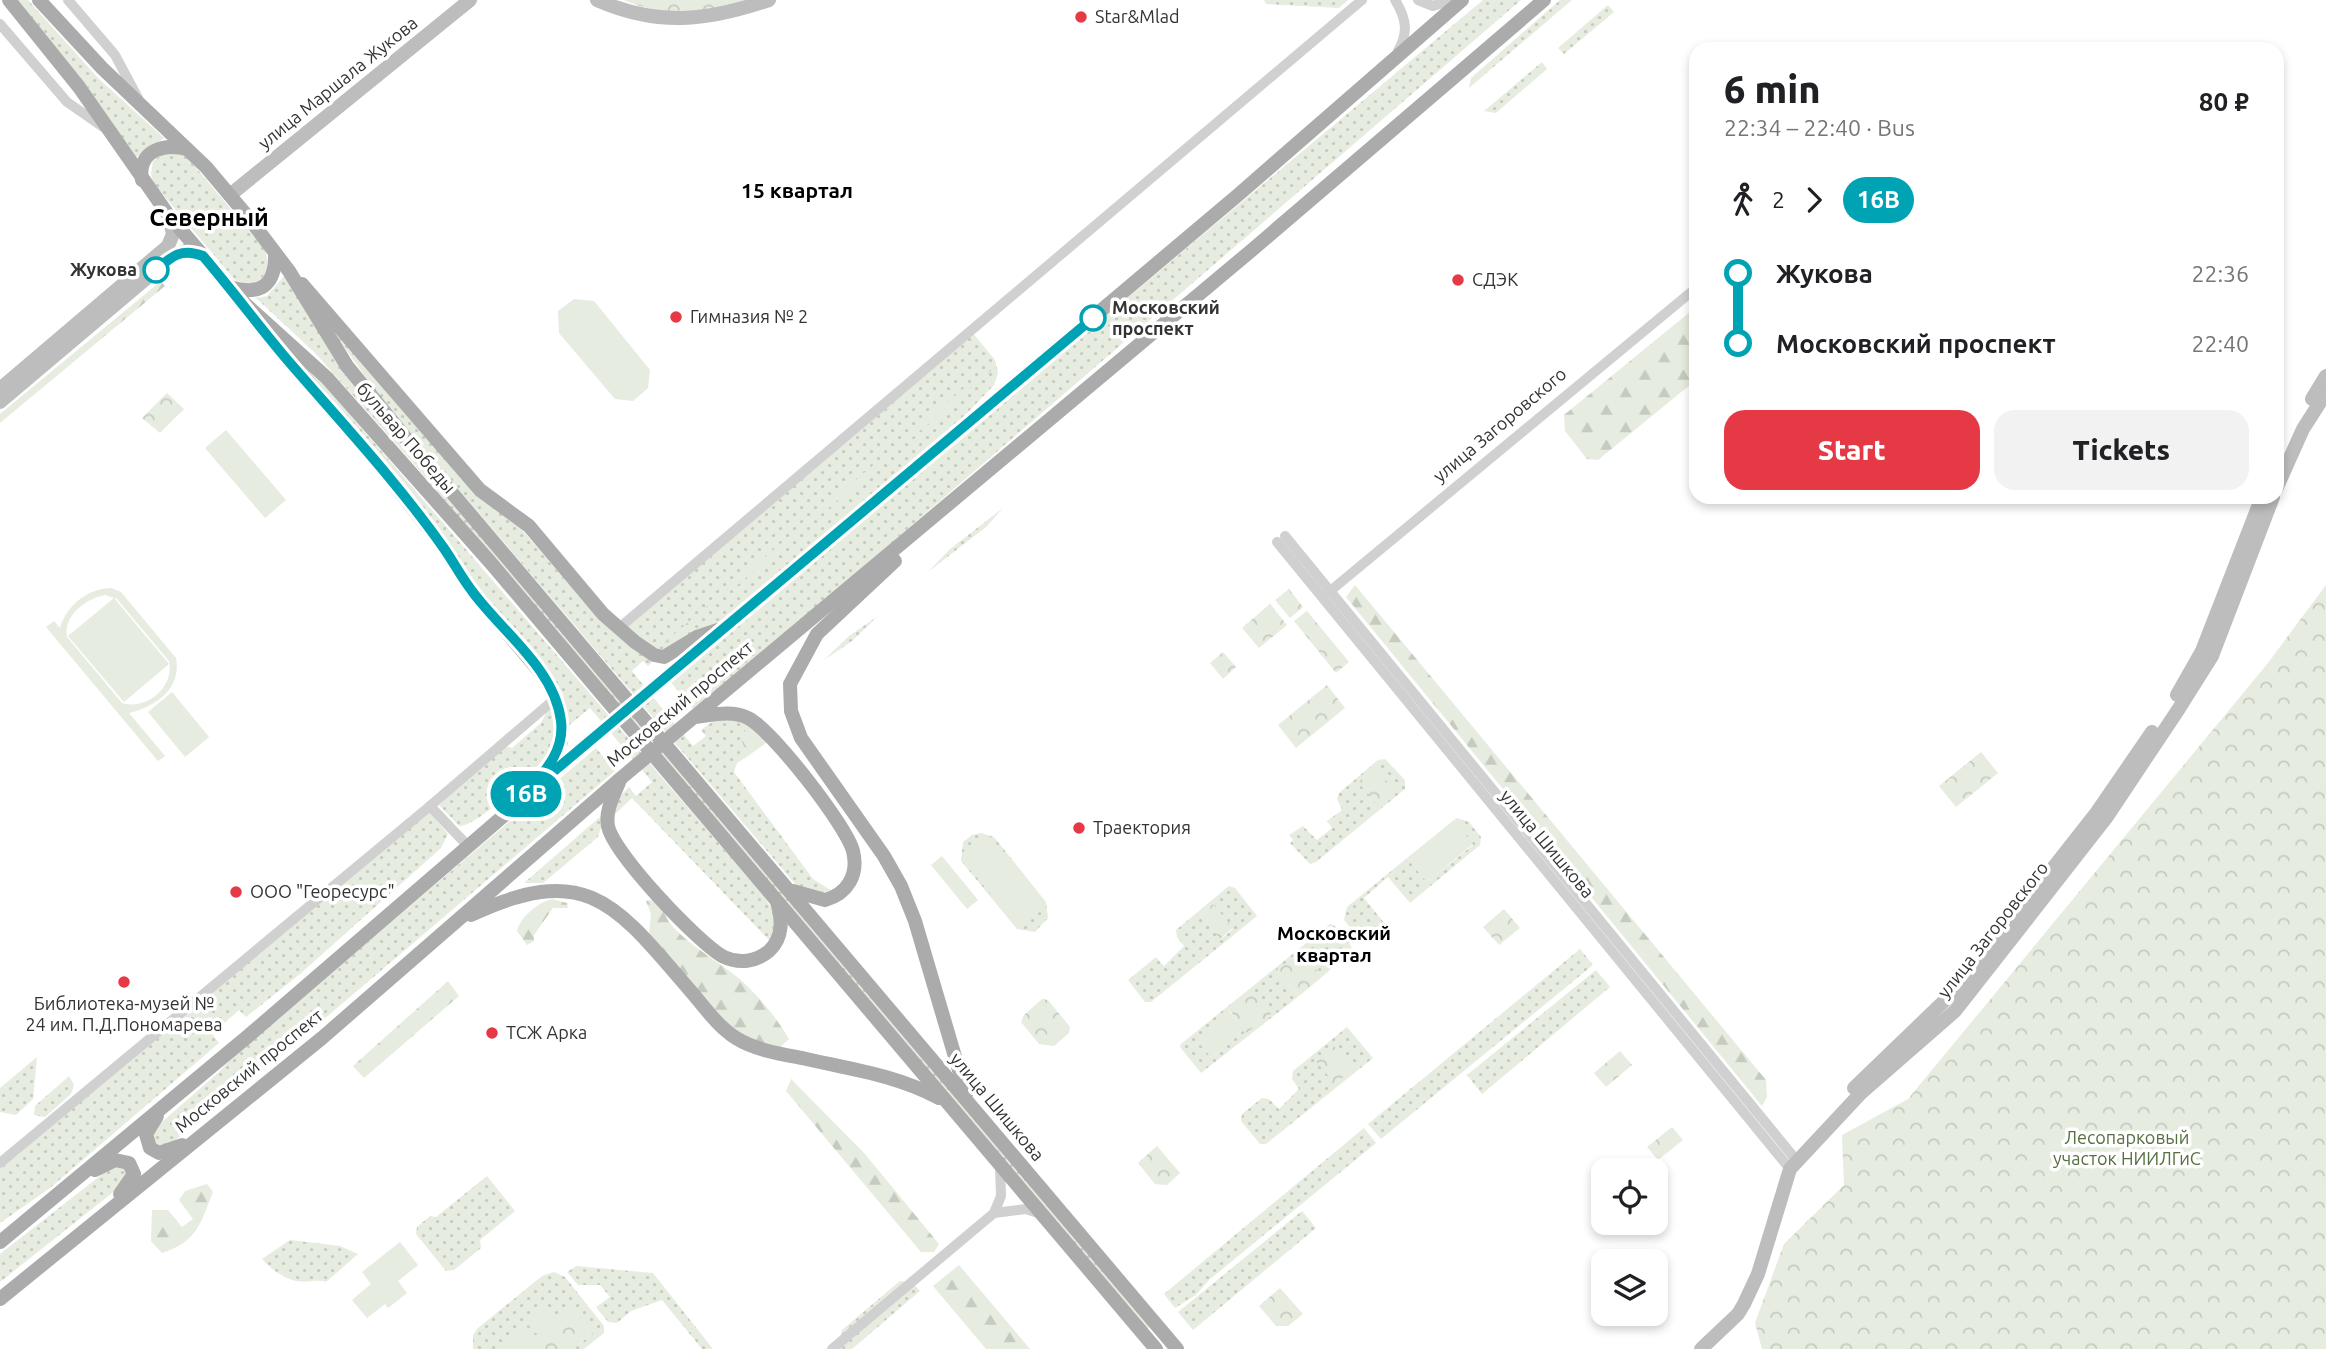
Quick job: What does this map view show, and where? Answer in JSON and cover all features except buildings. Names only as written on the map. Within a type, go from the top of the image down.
[{"type":"main road","name":"бульвар Победы","points":[[9,0],[112,134],[169,216],[203,256],[243,302],[327,378],[490,562],[777,900]]},
{"type":"main road","name":"бульвар Победы","points":[[39,0],[102,68],[188,149],[230,195],[289,271],[347,366],[789,890]]},
{"type":"main road","name":"Московский проспект","points":[[0,1242],[1238,195],[1462,0]]},
{"type":"main road","name":"Московский проспект","points":[[0,1299],[322,1038],[620,779],[928,523],[1544,0]]},
{"type":"main road","points":[[142,180],[140,168],[146,157],[158,148],[170,145],[188,149]]},
{"type":"main road","points":[[230,287],[247,292],[268,284],[276,270],[275,252]]},
{"type":"main road","points":[[289,271],[324,307],[480,490],[529,526],[603,614],[619,628],[646,650],[664,657],[697,637],[727,628]]},
{"type":"main road","points":[[243,302],[274,344],[414,509],[471,591],[545,678],[556,698],[561,721],[561,742],[552,763],[522,798]]},
{"type":"main road","points":[[928,523],[892,565],[829,619],[817,634],[796,668],[789,698],[794,726],[801,738],[884,856],[901,887],[971,1107]]},
{"type":"main road","points":[[694,717],[735,714],[759,725],[809,783],[846,836],[853,850],[854,864],[853,877],[846,888],[836,897],[825,900],[789,890]]},
{"type":"main road","points":[[620,779],[608,810],[612,838],[633,867],[705,943],[725,957],[737,961],[750,961],[760,957],[779,936],[781,915],[777,900]]},
{"type":"main road","points":[[453,923],[506,898],[531,892],[557,890],[597,898],[635,929],[719,1024],[737,1038],[782,1054],[893,1077],[948,1103]]},
{"type":"main road","name":"улица Шишкова","points":[[789,890],[1177,1349]]},
{"type":"main road","name":"улица Шишкова","points":[[777,900],[1151,1343]]},
{"type":"main road","points":[[166,1104],[146,1134],[150,1148],[159,1153],[166,1152],[194,1141]]},
{"type":"main road","points":[[74,1180],[115,1160],[129,1163],[132,1179],[101,1217]]},
{"type":"main road","points":[[1151,1343],[1158,1328]]},
{"type":"street","points":[[68,0],[115,55],[142,104]]},
{"type":"street","name":"улица Маршала Жукова","points":[[230,195],[470,0]]},
{"type":"street","points":[[597,0],[627,13],[665,20],[734,12],[769,0]]},
{"type":"street","points":[[619,628],[1362,0]]},
{"type":"street","points":[[1394,58],[1406,32],[1404,16],[1395,0]]},
{"type":"street","points":[[1418,0],[1433,6],[1452,0]]},
{"type":"street","points":[[0,24],[67,102],[112,134]]},
{"type":"street","points":[[0,388],[168,246],[173,234],[169,216]]},
{"type":"street","points":[[0,402],[174,255],[188,250],[203,256]]},
{"type":"street","name":"улица Загоровского","points":[[1329,592],[1689,294]]},
{"type":"street","points":[[2284,448],[2295,424],[2326,376]]},
{"type":"street","points":[[2284,471],[2303,429],[2326,393]]},
{"type":"street","name":"улица Загоровского","points":[[1692,1349],[1734,1308],[1791,1162],[1891,1050],[1947,1001],[2097,812],[2171,704],[2202,651],[2259,504]]},
{"type":"street","name":"улица Загоровского","points":[[1701,1349],[1738,1314],[1744,1304],[1758,1273],[1791,1162],[1897,1059],[1955,1011],[2106,818],[2212,656],[2270,504]]},
{"type":"street","name":"улица Шишкова","points":[[1281,539],[1329,592],[1791,1162],[1281,539]]},
{"type":"street","points":[[0,1163],[556,698]]},
{"type":"street","points":[[430,806],[467,845]]},
{"type":"street","points":[[832,1349],[993,1213],[1001,1196],[1003,1180],[999,1163]]},
{"type":"street","points":[[993,1213],[1026,1209],[1042,1214]]},
{"type":"green space","points":[[17,0],[28,0],[98,78],[164,138],[135,158],[87,86]]},
{"type":"green space","points":[[624,0],[748,0],[685,12],[654,9]]},
{"type":"green space","points":[[1264,0],[1348,0],[1339,8],[1266,4]]},
{"type":"green space","points":[[1483,0],[1521,0],[695,712],[670,681]]},
{"type":"green space","points":[[1560,0],[1572,0],[1469,88],[1471,78]]},
{"type":"green space","points":[[1608,5],[1614,12],[1564,54],[1558,48]]},
{"type":"green space","points":[[1542,62],[1547,69],[1496,113],[1484,111]]},
{"type":"green space","points":[[177,151],[187,157],[266,251],[268,271],[261,279],[249,283],[235,280],[154,184],[151,174],[153,161],[164,153]]},
{"type":"green space","points":[[285,275],[327,344],[1151,1326],[1146,1330],[414,464],[316,354],[256,298],[267,296]]},
{"type":"green space","points":[[161,281],[165,286],[0,423],[0,414]]},
{"type":"green space","points":[[574,299],[594,301],[650,370],[648,388],[633,401],[615,399],[559,333],[558,311]]},
{"type":"green space","points":[[1689,313],[1689,386],[1598,460],[1587,459],[1565,431],[1564,415]]},
{"type":"green space","points":[[329,326],[517,524],[597,617],[652,662],[648,666],[643,661],[632,671],[693,746],[706,736],[701,730],[717,718],[736,719],[752,725],[742,742],[748,756],[737,763],[734,772],[813,879],[832,891],[817,892],[796,885],[380,397]]},
{"type":"green space","points":[[972,332],[995,360],[998,373],[994,385],[952,429],[727,628],[664,657],[619,628]]},
{"type":"green space","points":[[286,346],[322,382],[763,895],[777,917],[771,942],[632,798],[613,816],[620,796],[629,787],[636,796],[652,782],[590,708],[567,727],[563,694],[548,672],[480,593]]},
{"type":"green space","points":[[990,366],[991,371],[665,646],[659,647]]},
{"type":"green space","points":[[167,393],[184,409],[160,433],[142,418]]},
{"type":"green space","points":[[226,430],[286,500],[265,518],[205,448]]},
{"type":"green space","points":[[1003,508],[986,527],[928,572],[950,549]]},
{"type":"green space","points":[[1355,585],[1766,1080],[1767,1097],[1762,1106],[1346,597]]},
{"type":"green space","name":"Лесопарковый участок НИИЛГиС","points":[[2326,585],[2326,1349],[1762,1349],[1755,1323],[1784,1244],[1844,1185],[1842,1135],[1908,1099],[2268,663]]},
{"type":"green space","points":[[111,588],[121,592],[176,658],[177,669],[171,687],[157,701],[129,713],[165,756],[158,761],[46,627],[54,621],[60,628],[68,612],[79,600],[102,589]],"holes":[[[105,595],[117,599],[169,661],[168,679],[157,694],[149,700],[131,705],[122,703],[67,637],[68,622],[83,605]]]},
{"type":"green space","points":[[1289,589],[1303,607],[1290,618],[1275,600]]},
{"type":"green space","points":[[114,598],[169,664],[124,702],[68,636]]},
{"type":"green space","points":[[1270,604],[1287,625],[1259,648],[1242,628]]},
{"type":"green space","points":[[1307,611],[1349,662],[1336,673],[1294,621]]},
{"type":"green space","points":[[878,616],[852,641],[824,660],[849,636]]},
{"type":"green space","points":[[1223,652],[1236,667],[1223,679],[1210,663]]},
{"type":"green space","points":[[1327,685],[1345,708],[1296,748],[1278,725]]},
{"type":"green space","points":[[172,692],[209,737],[185,757],[148,712]]},
{"type":"green space","points":[[549,707],[553,708],[556,733],[550,750],[527,777],[496,805],[468,824],[459,826],[439,805],[504,746],[512,748],[541,723]]},
{"type":"green space","points":[[752,725],[769,741],[748,756],[742,742],[744,732]]},
{"type":"green space","points":[[596,748],[615,771],[275,1061],[169,1145],[164,1148],[153,1146],[151,1133],[155,1128],[236,1054]]},
{"type":"green space","points":[[1981,752],[1998,773],[1956,807],[1939,786]]},
{"type":"green space","points":[[1385,759],[1405,780],[1405,789],[1316,862],[1310,864],[1290,843],[1293,840],[1289,835],[1303,826],[1317,840],[1332,828],[1327,821],[1342,810],[1337,799],[1339,793],[1378,760]]},
{"type":"green space","points":[[1376,768],[1394,790],[1377,805],[1358,782]]},
{"type":"green space","points":[[430,812],[448,834],[441,848],[300,974],[246,1017],[239,1010],[212,1034],[219,1043],[50,1188],[0,1223],[0,1168]]},
{"type":"green space","points":[[601,816],[603,821],[598,837],[543,883],[524,883]]},
{"type":"green space","points":[[1457,818],[1469,822],[1481,837],[1480,845],[1410,903],[1388,877],[1364,898],[1385,924],[1369,937],[1359,938],[1344,920],[1347,907],[1407,858],[1427,882],[1473,845],[1454,820]]},
{"type":"green space","points":[[1454,820],[1473,844],[1427,882],[1407,858]]},
{"type":"green space","points":[[981,833],[994,837],[1046,902],[1048,918],[1035,932],[1017,929],[961,861],[963,842],[972,835]]},
{"type":"green space","points":[[990,836],[1047,906],[1019,929],[962,859]]},
{"type":"green space","points":[[942,856],[978,900],[967,909],[931,865]]},
{"type":"green space","points":[[1229,886],[1235,888],[1257,916],[1151,1002],[1145,1002],[1128,980],[1156,957],[1164,966],[1184,946],[1177,937],[1176,930]],"holes":[[[1213,904],[1233,929],[1221,939],[1200,915]]]},
{"type":"green space","points":[[552,899],[567,903],[568,908],[553,908],[534,935],[534,941],[527,945],[517,931],[519,926],[531,911]]},
{"type":"green space","points":[[651,900],[665,911],[667,919],[684,937],[751,990],[789,1039],[778,1049],[735,1033],[649,934],[651,914],[646,901]]},
{"type":"green space","points":[[1213,904],[1233,928],[1220,939],[1200,915]]},
{"type":"green space","points":[[1504,909],[1520,928],[1499,945],[1483,927]]},
{"type":"green space","points":[[1330,924],[1347,938],[1352,950],[1322,977],[1301,951],[1277,970],[1299,996],[1201,1073],[1180,1047]],"holes":[[[1228,1009],[1248,1032],[1245,1029],[1211,1057],[1197,1040],[1230,1012]]]},
{"type":"green space","points":[[1580,949],[1593,965],[1381,1139],[1368,1124]]},
{"type":"green space","points":[[1301,951],[1322,977],[1299,996],[1277,970]]},
{"type":"green space","points":[[1596,970],[1610,987],[1482,1094],[1467,1075]]},
{"type":"green space","points":[[448,981],[459,996],[364,1078],[353,1066]]},
{"type":"green space","points":[[1251,989],[1271,1014],[1247,1033],[1228,1008]]},
{"type":"green space","points":[[1042,999],[1048,1000],[1070,1027],[1069,1033],[1054,1046],[1039,1044],[1021,1022],[1024,1015]]},
{"type":"green space","points":[[1230,1012],[1245,1029],[1211,1057],[1196,1040]]},
{"type":"green space","points":[[1347,1027],[1373,1058],[1266,1144],[1260,1144],[1241,1121],[1242,1114],[1262,1098],[1269,1099],[1279,1109],[1299,1089],[1292,1079],[1293,1071]]},
{"type":"green space","points":[[1333,1045],[1353,1069],[1335,1084],[1315,1060]]},
{"type":"green space","points":[[1620,1051],[1632,1065],[1606,1087],[1594,1073]]},
{"type":"green space","points":[[37,1057],[33,1099],[16,1115],[0,1112],[0,1088]]},
{"type":"green space","points":[[69,1076],[74,1085],[71,1094],[45,1117],[34,1115],[35,1106]]},
{"type":"green space","points":[[791,1079],[865,1154],[939,1244],[934,1252],[921,1252],[786,1091]]},
{"type":"green space","points":[[1672,1127],[1683,1140],[1660,1158],[1656,1158],[1647,1147]]},
{"type":"green space","points":[[1364,1128],[1376,1143],[1209,1280],[1196,1295],[1175,1308],[1164,1294]]},
{"type":"green space","points":[[1157,1146],[1180,1173],[1167,1185],[1155,1184],[1138,1163]]},
{"type":"green space","points":[[114,1165],[127,1169],[126,1182],[0,1282],[0,1254]]},
{"type":"green space","points":[[487,1176],[515,1211],[480,1240],[481,1248],[454,1270],[446,1271],[416,1234],[417,1227],[430,1216],[436,1217]]},
{"type":"green space","points":[[207,1184],[213,1192],[196,1230],[183,1243],[162,1253],[151,1241],[152,1210],[168,1210],[182,1227],[193,1219],[179,1200],[185,1191]]},
{"type":"green space","points":[[1302,1211],[1316,1228],[1193,1330],[1178,1312]]},
{"type":"green space","points":[[290,1240],[340,1246],[358,1254],[326,1282],[297,1281],[278,1273],[262,1259]]},
{"type":"green space","points":[[400,1242],[418,1265],[398,1281],[407,1293],[388,1308],[385,1304],[367,1318],[352,1300],[371,1284],[362,1272]]},
{"type":"green space","points":[[959,1265],[1030,1349],[986,1349],[933,1286]]},
{"type":"green space","points":[[576,1266],[653,1273],[713,1349],[702,1349],[662,1300],[631,1311],[617,1323],[608,1322],[596,1307],[610,1297],[600,1285],[578,1285],[567,1272]]},
{"type":"green space","points":[[554,1272],[565,1277],[604,1326],[604,1333],[584,1349],[573,1349],[593,1333],[536,1338],[545,1349],[473,1349],[473,1335],[478,1328],[542,1276]]},
{"type":"green space","points":[[900,1281],[912,1282],[920,1291],[852,1349],[832,1349],[840,1342],[842,1330]]},
{"type":"green space","points":[[1280,1288],[1303,1314],[1288,1326],[1276,1326],[1259,1306]]},
{"type":"green space","points":[[545,1303],[556,1317],[536,1334],[524,1320]]},
{"type":"green space","points":[[573,1308],[593,1333],[573,1349],[545,1349],[536,1338]]},
{"type":"green space","points":[[523,1327],[541,1349],[506,1349],[502,1344]]},
{"type":"bus line","name":"16В","points":[[156,270],[174,255],[188,250],[203,256],[243,302],[274,344],[382,469],[443,547],[471,591],[545,678],[556,698],[561,721],[561,742],[552,763],[522,798],[1093,318]]},
{"type":"place","name":"Star&Mlad","points":[[1081,17]]},
{"type":"place","name":"Жукова","points":[[156,270]]},
{"type":"place","name":"СДЭК","points":[[1458,280]]},
{"type":"place","name":"Гимназия № 2","points":[[676,317]]},
{"type":"place","name":"Московский проспект","points":[[1093,318]]},
{"type":"place","name":"Траектория","points":[[1079,828]]},
{"type":"place","name":"ООО \"Георесурс\"","points":[[236,892]]},
{"type":"place","name":"Библиотека-музей № 24 им. П.Д.Пономарева","points":[[124,982]]},
{"type":"place","name":"ТСЖ Арка","points":[[492,1033]]},
{"type":"district","name":"15 квартал","points":[[797,191]]},
{"type":"district","name":"Северный","points":[[209,218]]},
{"type":"district","name":"Московский квартал","points":[[1334,944]]}]
